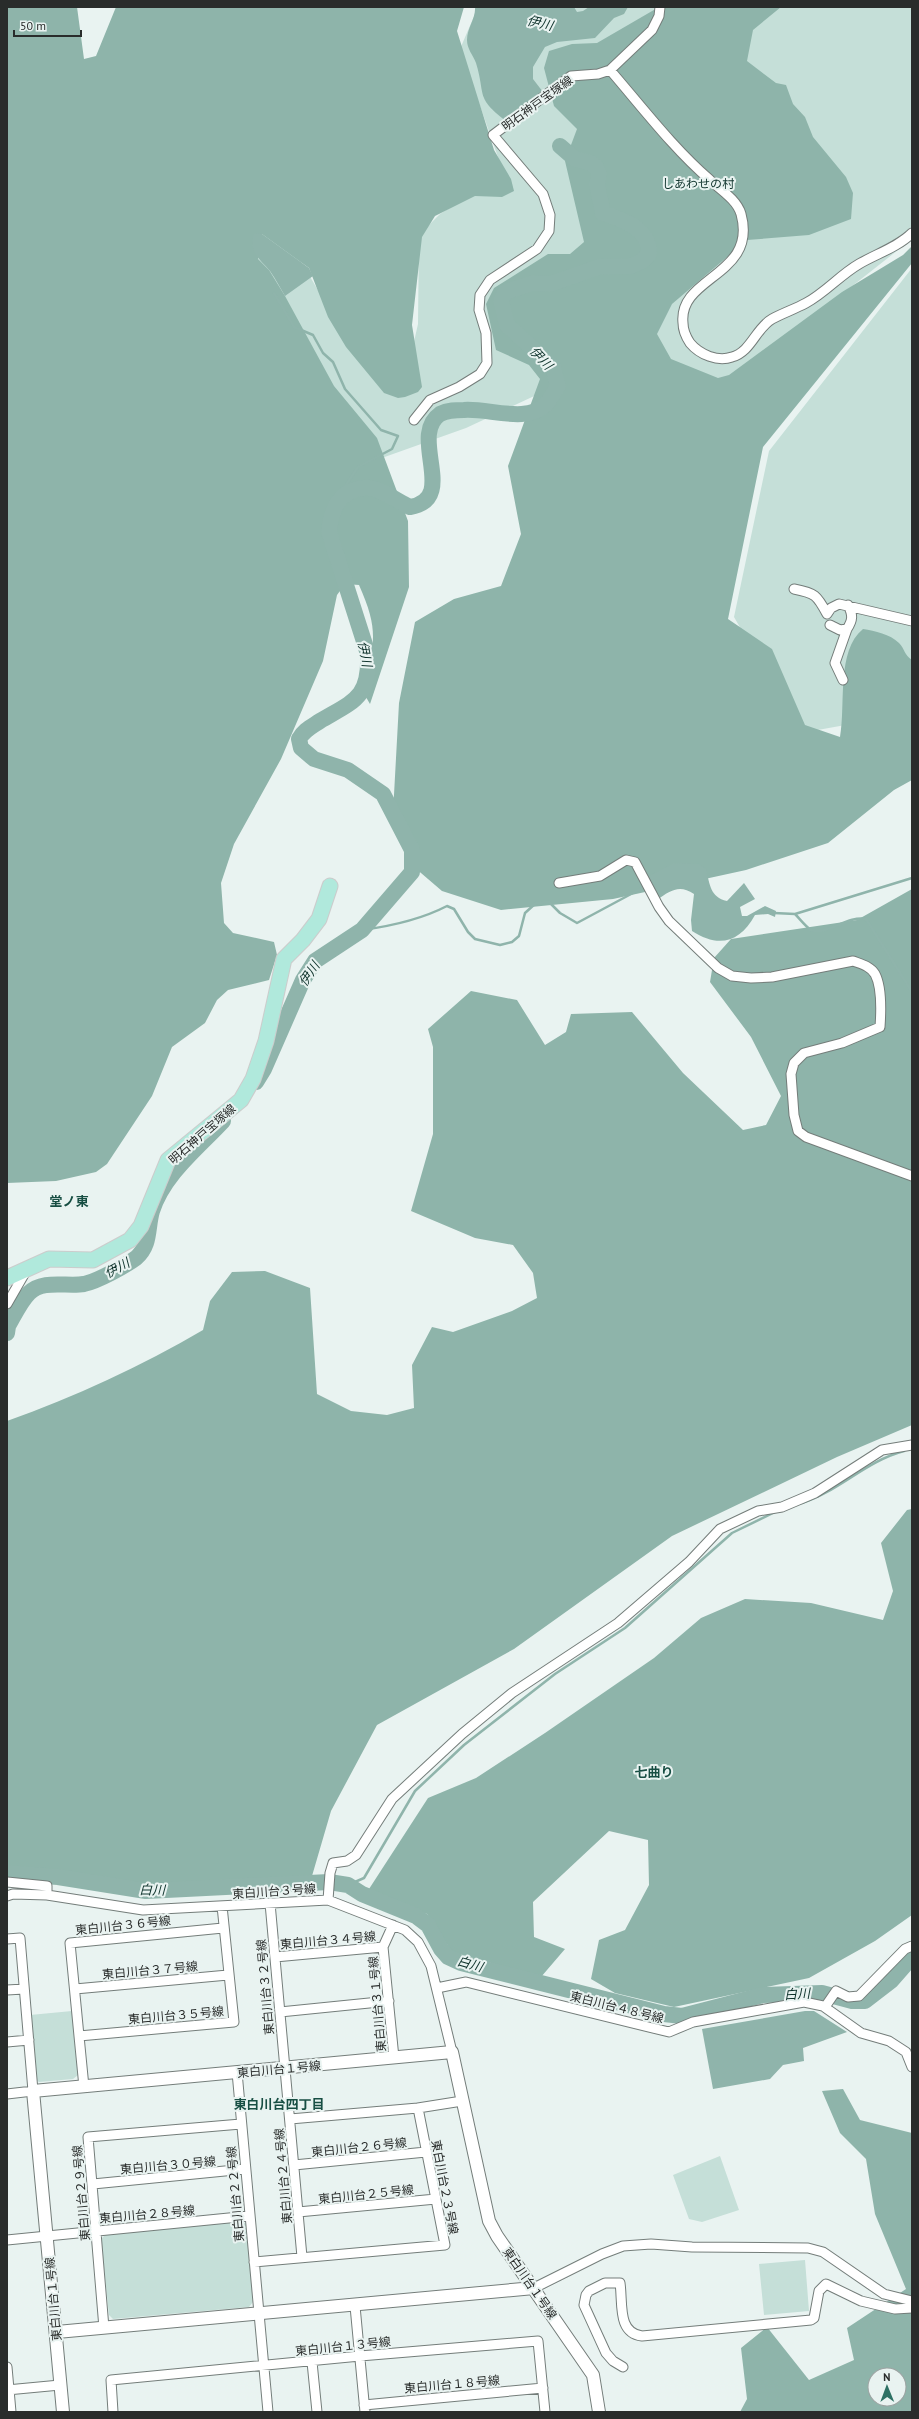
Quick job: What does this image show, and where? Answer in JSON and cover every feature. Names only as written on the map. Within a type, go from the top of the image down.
[{"type":"main road","name":"明石神戸宝塚線","points":[[7,1278],[26,1271],[49,1259],[94,1260],[130,1240],[140,1226],[168,1160],[241,1100],[253,1079],[266,1041],[284,959],[303,940],[319,919],[330,886]]},
{"type":"street","points":[[660,7],[659,16],[652,30],[610,70],[698,170],[734,201],[740,212],[744,227],[743,240],[738,254],[729,265],[690,296],[684,306],[683,331],[690,343],[699,352],[715,358],[732,357],[744,350],[771,320],[807,303],[858,265],[885,251],[912,232]]},
{"type":"street","name":"明石神戸宝塚線","points":[[414,420],[430,400],[459,387],[480,374],[487,363],[486,333],[479,310],[480,295],[490,280],[537,249],[549,231],[550,215],[543,194],[493,135],[571,76],[598,74],[610,70]]},
{"type":"street","points":[[794,589],[812,592],[819,598],[828,618],[840,630],[847,629]]},
{"type":"street","points":[[828,618],[831,608],[839,604],[912,621]]},
{"type":"street","points":[[843,680],[835,663],[847,629],[852,622],[852,613],[848,605]]},
{"type":"street","points":[[560,883],[600,876],[626,860],[635,862],[650,891],[669,921],[718,968],[732,976],[751,978],[772,976],[853,962],[866,966],[875,974],[882,1009],[880,1027],[842,1043],[804,1053],[794,1063],[791,1074],[794,1116],[798,1131],[806,1137],[912,1176]]},
{"type":"street","points":[[7,1304],[26,1271]]},
{"type":"street","points":[[328,1900],[330,1873],[333,1863],[347,1861],[356,1855],[392,1799],[462,1734],[512,1693],[618,1623],[690,1562],[720,1529],[758,1511],[782,1507],[815,1493],[882,1450],[912,1444]]},
{"type":"street","points":[[7,1882],[47,1886],[47,1895]]},
{"type":"street","name":"東白川台３号線","points":[[7,1896],[13,1894],[47,1895],[143,1910],[328,1900],[405,1930],[418,1942],[431,1966],[452,2052]]},
{"type":"street","name":"東白川台３２号線","points":[[270,1903],[285,2068]]},
{"type":"street","name":"東白川台３５号線","points":[[79,2036],[234,2022],[223,1928],[222,1906]]},
{"type":"street","name":"東白川台３１号線","points":[[393,1925],[383,1947],[394,2058]]},
{"type":"street","name":"東白川台３６号線","points":[[79,2036],[70,1942],[223,1928]]},
{"type":"street","points":[[7,1940],[20,1938],[34,2091],[7,2094]]},
{"type":"street","points":[[825,2007],[836,1991],[848,1997],[859,1996],[905,1949],[912,1946]]},
{"type":"street","name":"東白川台３４号線","points":[[275,1957],[383,1947]]},
{"type":"street","name":"東白川台３７号線","points":[[75,1989],[228,1975]]},
{"type":"street","name":"東白川台４８号線","points":[[437,1988],[466,1982],[669,2032],[693,2022],[804,2002],[825,2007],[861,2033],[890,2041],[906,2052],[912,2067]]},
{"type":"street","points":[[7,1990],[24,1989]]},
{"type":"street","points":[[280,2012],[389,2001]]},
{"type":"street","points":[[79,2036],[84,2087]]},
{"type":"street","points":[[7,2042],[29,2040]]},
{"type":"street","name":"東白川台１号線","points":[[63,2412],[57,2332],[34,2091],[452,2052],[489,2220],[497,2236],[534,2288],[592,2375],[599,2412]]},
{"type":"street","name":"東白川台２４号線","points":[[285,2068],[302,2258]]},
{"type":"street","name":"東白川台２２号線","points":[[236,2072],[268,2412]]},
{"type":"street","points":[[290,2119],[418,2108],[462,2101]]},
{"type":"street","name":"東白川台２３号線","points":[[254,2262],[445,2245],[418,2108]]},
{"type":"street","name":"東白川台２９号線","points":[[104,2328],[88,2137],[241,2124]]},
{"type":"street","name":"東白川台２６号線","points":[[294,2166],[426,2152]]},
{"type":"street","name":"東白川台３０号線","points":[[93,2184],[245,2169]]},
{"type":"street","name":"東白川台２５号線","points":[[298,2212],[436,2199]]},
{"type":"street","name":"東白川台２８号線","points":[[7,2240],[249,2216]]},
{"type":"street","points":[[57,2332],[355,2306],[534,2288],[571,2271],[602,2254],[623,2246],[651,2244],[692,2247],[808,2248],[823,2252],[884,2294],[912,2301]]},
{"type":"street","points":[[623,2367],[606,2353],[584,2305],[586,2295],[589,2291],[605,2283],[620,2283],[625,2326],[633,2335],[642,2336],[811,2320],[814,2318],[819,2291],[826,2284],[861,2301],[895,2309],[912,2308]]},
{"type":"street","points":[[355,2306],[364,2408]]},
{"type":"street","name":"東白川台１３号線","points":[[113,2412],[111,2380],[312,2362],[360,2356],[538,2342],[545,2412]]},
{"type":"street","points":[[312,2362],[317,2412]]},
{"type":"street","points":[[7,2366],[11,2412]]},
{"type":"street","points":[[8,2390],[60,2385]]},
{"type":"street","name":"東白川台１８号線","points":[[364,2408],[543,2388]]},
{"type":"green space","points":[[7,7],[77,7],[84,59],[96,56],[116,7],[464,7],[457,31],[494,150],[511,179],[514,191],[502,197],[475,196],[435,216],[422,237],[412,325],[422,387],[418,392],[405,397],[398,398],[384,393],[346,347],[328,317],[309,268],[262,234],[258,259],[269,270],[285,296],[334,386],[377,438],[408,521],[409,587],[370,704],[363,692],[370,662],[373,638],[370,615],[366,601],[359,585],[345,584],[337,595],[323,661],[281,759],[234,844],[221,883],[224,923],[233,933],[274,942],[277,955],[269,980],[228,990],[217,1000],[205,1023],[172,1047],[152,1096],[107,1164],[96,1172],[56,1181],[7,1183]]},
{"type":"green space","name":"しあわせの村","points":[[478,7],[912,7],[912,239],[715,394],[590,370],[466,428],[379,459],[255,285],[244,213],[291,244],[361,364],[408,368],[418,324],[419,235],[440,214],[504,174],[460,49]]},
{"type":"green space","points":[[659,7],[781,7],[753,30],[747,61],[776,83],[786,85],[793,104],[805,117],[813,137],[846,177],[853,193],[851,219],[809,235],[747,240],[672,304],[657,334],[671,359],[718,378],[729,375],[842,292],[903,255],[912,246],[912,263],[763,447],[728,619],[772,649],[805,725],[840,737],[845,664],[855,639],[863,629],[887,635],[899,643],[907,656],[912,660],[912,780],[894,790],[828,843],[746,870],[613,899],[501,910],[442,891],[407,861],[393,813],[399,703],[415,622],[454,599],[501,586],[521,534],[508,466],[540,379],[529,365],[496,350],[486,304],[494,288],[548,254],[570,254],[584,242],[565,161],[577,129],[554,106],[544,68],[549,51],[572,44],[597,43]]},
{"type":"green space","points":[[912,268],[912,667],[851,724],[801,733],[734,617],[769,451]]},
{"type":"green space","points":[[912,889],[912,1425],[837,1457],[672,1536],[514,1649],[377,1725],[331,1811],[312,1876],[142,1888],[62,1871],[7,1868],[7,1421],[57,1402],[107,1380],[156,1356],[203,1330],[210,1301],[232,1272],[265,1271],[310,1288],[317,1394],[351,1411],[387,1415],[414,1408],[412,1365],[432,1327],[453,1332],[512,1311],[537,1298],[533,1273],[513,1245],[475,1238],[411,1211],[433,1134],[433,1047],[428,1029],[471,991],[517,1000],[545,1045],[566,1032],[571,1014],[632,1012],[683,1073],[743,1130],[766,1125],[781,1096],[751,1037],[710,982],[714,958],[731,939],[857,920]]},
{"type":"green space","points":[[912,1509],[912,1915],[875,1941],[809,1978],[674,2007],[615,1993],[591,1979],[599,1940],[625,1930],[649,1885],[648,1840],[609,1831],[533,1902],[534,1937],[565,1949],[541,1977],[452,1952],[427,1914],[389,1900],[369,1889],[428,1798],[476,1778],[545,1733],[654,1658],[701,1618],[745,1599],[811,1603],[883,1620],[893,1591],[881,1543],[907,1510]]},
{"type":"green space","points":[[72,2011],[78,2075],[73,2079],[39,2082],[35,2079],[30,2015]]},
{"type":"green space","points":[[843,2089],[860,2120],[912,2133],[912,2412],[740,2412],[747,2399],[741,2348],[767,2327],[809,2380],[854,2360],[847,2328],[906,2289],[875,2214],[866,2159],[840,2133],[822,2091]]},
{"type":"green space","points":[[720,2156],[739,2210],[702,2222],[689,2219],[673,2175]]},
{"type":"green space","points":[[242,2221],[247,2225],[253,2302],[249,2307],[113,2319],[109,2315],[101,2239],[107,2233]]},
{"type":"green space","points":[[805,2260],[809,2311],[764,2315],[759,2264]]},
{"type":"water","points":[[475,7],[574,7],[577,12],[583,11],[589,7],[628,7],[624,14],[614,18],[595,38],[557,42],[545,47],[533,67],[533,79],[543,92],[506,121],[496,113],[486,101],[483,95],[476,63],[468,46],[467,36]]},
{"type":"water","points":[[254,233],[262,234],[309,268],[313,276],[285,296],[270,271],[254,250],[252,245]]},
{"type":"water","points":[[674,863],[699,864],[706,869],[712,890],[717,897],[727,901],[744,883],[755,899],[740,907],[742,916],[747,916],[765,906],[776,911],[775,917],[768,914],[755,915],[742,932],[728,940],[711,940],[692,931],[691,920],[694,894],[684,889],[679,889],[666,894],[657,900],[645,878]]},
{"type":"water","points":[[805,2011],[814,2011],[847,2032],[803,2048],[804,2061],[783,2065],[770,2079],[713,2089],[702,2029]]},
{"type":"waterway","name":"伊川","points":[[256,1082],[264,1069],[303,980],[315,961],[362,930],[412,872],[412,850],[383,794],[348,770],[314,759],[301,748],[299,739],[308,729],[351,703],[358,696],[363,689],[368,669],[368,654],[329,532],[334,509],[342,497],[355,490],[364,488],[375,489],[410,507],[424,502],[431,492],[433,480],[429,451],[429,437],[432,424],[440,414],[449,411],[461,410],[507,414],[529,413],[538,410],[548,402],[558,386],[553,367],[507,325],[501,301],[505,292],[533,283],[550,284],[599,267],[631,266],[642,261],[649,254],[648,245],[640,232],[627,222],[603,213],[597,185],[599,174],[596,167],[591,163],[575,159],[560,146]]},
{"type":"waterway","points":[[274,293],[294,327],[313,335],[323,353],[333,362],[345,389],[381,430],[398,436],[392,449],[358,467],[346,485],[346,495]]},
{"type":"waterway","points":[[795,914],[912,878]]},
{"type":"waterway","points":[[362,930],[406,922],[447,906],[454,909],[468,932],[475,939],[500,945],[512,942],[519,936],[525,913],[536,903],[549,902],[560,913],[577,923],[646,886]]},
{"type":"waterway","points":[[774,913],[795,914],[809,929],[817,931],[852,920],[866,919],[912,992]]},
{"type":"waterway","name":"伊川","points":[[7,1333],[8,1326],[20,1305],[29,1293],[35,1289],[41,1286],[55,1284],[84,1284],[111,1273],[136,1258],[144,1248],[148,1236],[150,1217],[157,1198],[165,1185],[173,1173],[223,1121]]},
{"type":"waterway","points":[[802,1503],[828,1491],[877,1462],[904,1451]]},
{"type":"waterway","points":[[348,1885],[364,1878],[415,1791],[464,1745],[555,1674],[625,1628],[732,1533],[775,1512]]},
{"type":"waterway","name":"白川","points":[[7,1873],[58,1877],[146,1891],[329,1882],[348,1885],[362,1894],[416,1916],[428,1925],[441,1949],[448,1957],[461,1963],[664,2014],[682,2016],[763,1995],[822,1993],[852,2001],[865,2001],[891,1981],[912,1957]]},
{"type":"district","name":"堂ノ東","points":[[69,1201]]},
{"type":"district","name":"七曲り","points":[[654,1772]]},
{"type":"district","name":"東白川台四丁目","points":[[279,2104]]}]
